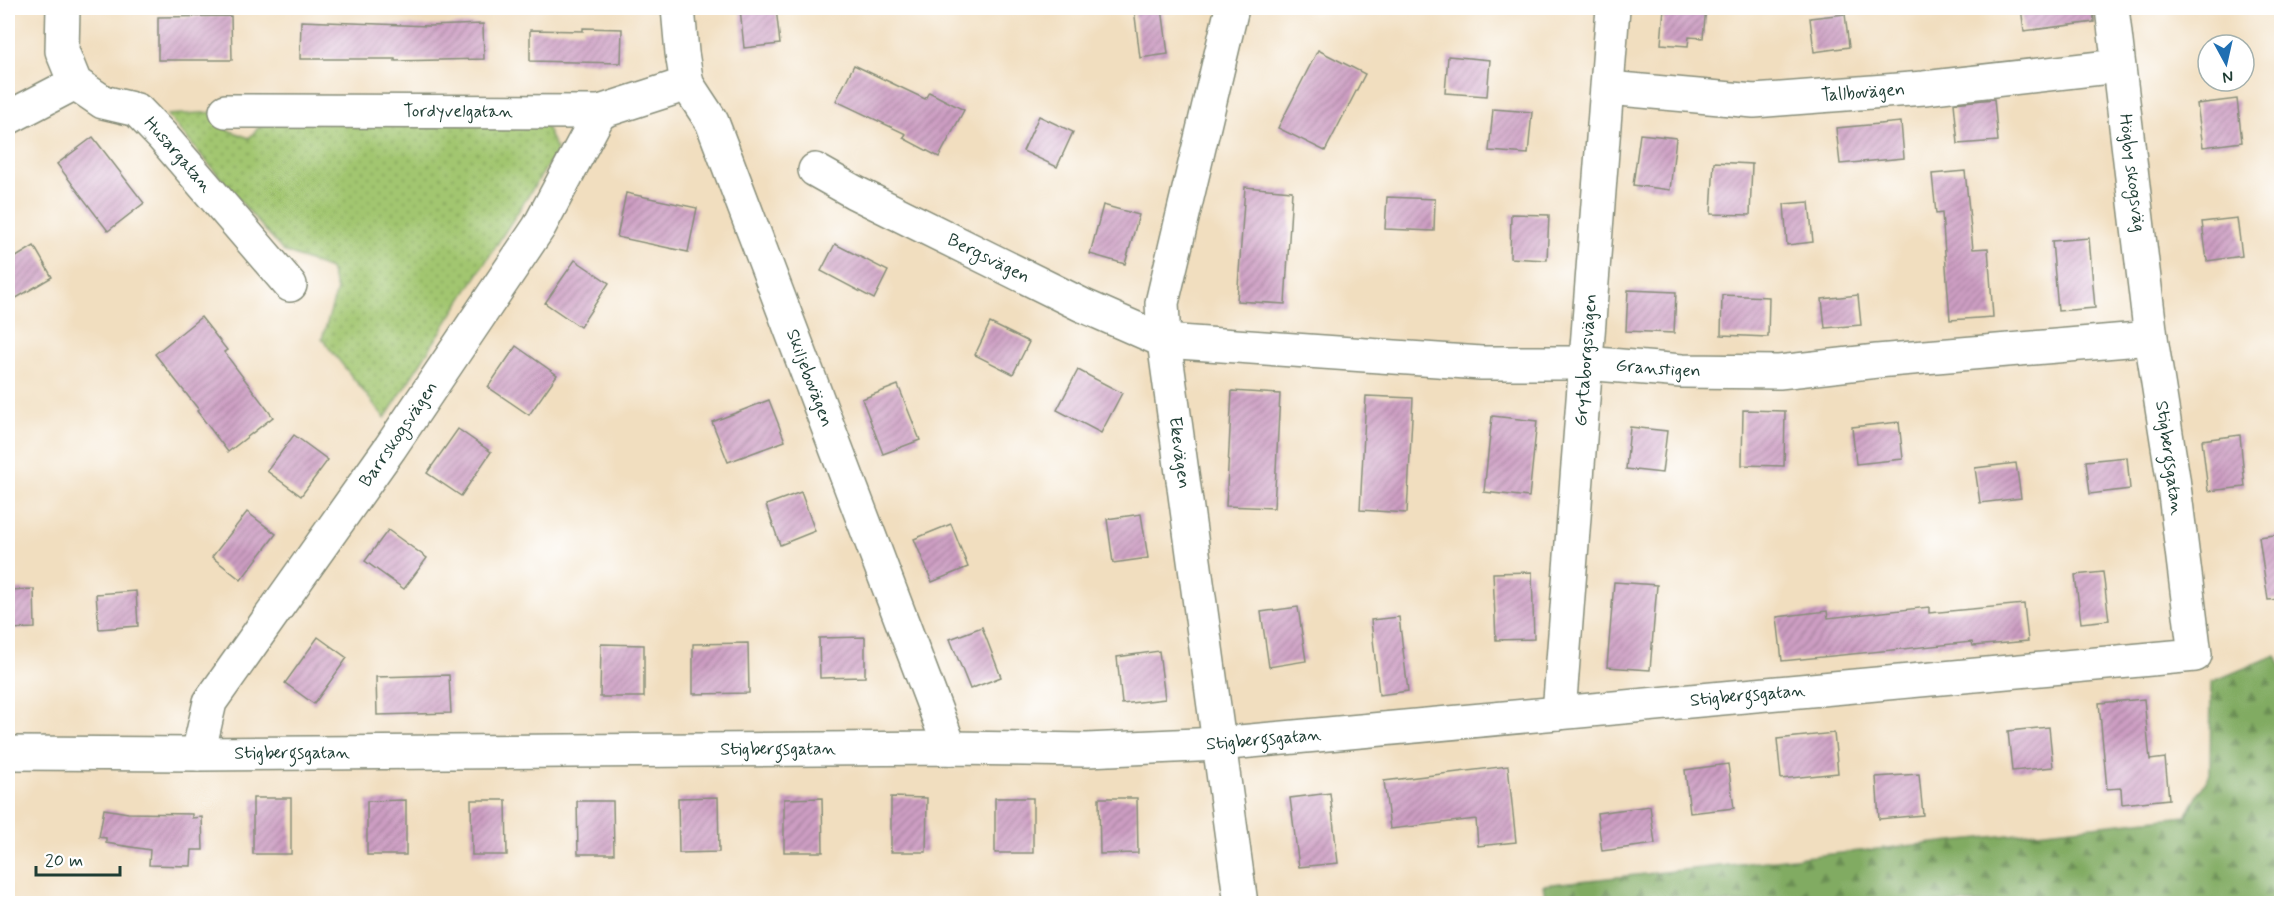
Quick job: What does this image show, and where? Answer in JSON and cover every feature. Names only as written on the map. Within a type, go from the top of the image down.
[{"type":"street","points":[[8,118],[75,83],[62,51],[63,8]]},
{"type":"street","name":"Skiljebovägen","points":[[678,8],[687,84],[712,122],[950,748]]},
{"type":"street","name":"Ekevägen","points":[[1232,8],[1162,303],[1164,341],[1241,903]]},
{"type":"street","name":"Grytaborgsvägen","points":[[1559,713],[1584,363],[1613,8]]},
{"type":"street","name":"Högby skogsväg","points":[[2112,8],[2151,338]]},
{"type":"street","name":"Tallbovägen","points":[[1608,88],[1754,101],[1924,88],[2118,66]]},
{"type":"street","name":"Husargatan","points":[[75,83],[103,102],[136,110],[162,136],[290,285]]},
{"type":"street","name":"Tordyvelgatan","points":[[226,111],[600,112],[687,84]]},
{"type":"street","name":"Barrskogsvägen","points":[[198,754],[210,702],[390,448],[533,236],[600,112]]},
{"type":"street","name":"Bergsvägen","points":[[814,170],[1082,305],[1164,341]]},
{"type":"street","name":"Granstigen","points":[[1164,341],[1481,363],[1584,363],[1682,371],[1779,372],[1877,361],[2151,338]]},
{"type":"street","name":"Stigbergsgatan","points":[[8,753],[198,754],[950,748],[1086,750],[1218,744],[2195,655],[2173,478],[2151,338]]},
{"type":"green space","points":[[218,112],[220,127],[249,138],[270,115],[545,124],[557,151],[385,418],[322,339],[337,290],[330,269],[283,251],[167,115]]},
{"type":"green space","points":[[2276,655],[2282,668],[2281,903],[1546,903],[1543,885],[2186,816],[2210,774],[2211,682]]},
{"type":"building","points":[[740,8],[776,8],[780,44],[744,48]]},
{"type":"building","points":[[1134,8],[1162,8],[1168,54],[1140,58]]},
{"type":"building","points":[[1664,8],[1706,8],[1703,38],[1689,37],[1688,46],[1661,44]]},
{"type":"building","points":[[2021,8],[2093,8],[2094,22],[2024,31]]},
{"type":"building","points":[[1845,14],[1849,47],[1814,52],[1810,18]]},
{"type":"building","points":[[231,16],[232,60],[158,60],[158,17]]},
{"type":"building","points":[[301,21],[429,26],[483,24],[484,59],[395,61],[395,59],[300,59]]},
{"type":"building","points":[[583,28],[622,29],[621,63],[530,61],[530,30],[583,31]]},
{"type":"building","points":[[1318,50],[1365,74],[1325,151],[1278,128]]},
{"type":"building","points":[[1448,56],[1490,60],[1487,96],[1445,93]]},
{"type":"building","points":[[854,65],[925,99],[929,92],[964,110],[939,157],[903,138],[906,134],[836,101]]},
{"type":"building","points":[[1994,99],[1998,141],[1958,144],[1954,103]]},
{"type":"building","points":[[2237,99],[2242,142],[2203,147],[2197,104]]},
{"type":"building","points":[[1493,109],[1532,112],[1528,154],[1489,151]]},
{"type":"building","points":[[1039,116],[1073,132],[1057,167],[1023,151]]},
{"type":"building","points":[[1901,122],[1904,158],[1840,164],[1836,128]]},
{"type":"building","points":[[1640,134],[1676,138],[1670,190],[1633,185]]},
{"type":"building","points":[[93,137],[144,203],[108,231],[57,164]]},
{"type":"building","points":[[1714,162],[1752,164],[1750,215],[1711,214]]},
{"type":"building","points":[[1965,171],[1973,249],[1988,248],[1993,317],[1950,320],[1942,213],[1936,214],[1932,174]]},
{"type":"building","points":[[1245,187],[1292,191],[1285,304],[1237,301]]},
{"type":"building","points":[[626,193],[697,208],[688,252],[617,237]]},
{"type":"building","points":[[1387,197],[1435,199],[1434,231],[1385,229]]},
{"type":"building","points":[[1809,202],[1813,242],[1787,245],[1784,204]]},
{"type":"building","points":[[1103,205],[1139,215],[1125,264],[1090,254]]},
{"type":"building","points":[[1511,214],[1549,215],[1547,260],[1510,258]]},
{"type":"building","points":[[2237,218],[2242,256],[2207,261],[2202,222]]},
{"type":"building","points":[[2089,238],[2095,308],[2058,311],[2052,241]]},
{"type":"building","points":[[835,244],[888,271],[874,299],[821,271]]},
{"type":"building","points":[[34,246],[52,277],[8,303],[8,262]]},
{"type":"building","points":[[575,260],[609,283],[580,327],[545,303]]},
{"type":"building","points":[[1628,290],[1676,292],[1674,333],[1626,331]]},
{"type":"building","points":[[1722,295],[1769,297],[1768,337],[1721,335]]},
{"type":"building","points":[[1858,295],[1861,325],[1825,328],[1822,299]]},
{"type":"building","points":[[201,317],[227,350],[224,352],[273,417],[228,452],[197,411],[199,410],[155,354]]},
{"type":"building","points":[[990,323],[1029,342],[1013,374],[975,355]]},
{"type":"building","points":[[516,346],[557,375],[529,415],[488,387]]},
{"type":"building","points":[[1078,370],[1122,393],[1101,433],[1057,410]]},
{"type":"building","points":[[898,385],[920,440],[883,454],[862,399]]},
{"type":"building","points":[[1232,391],[1280,394],[1274,508],[1226,506]]},
{"type":"building","points":[[1366,396],[1413,398],[1407,513],[1360,510]]},
{"type":"building","points":[[769,400],[785,441],[728,462],[712,422]]},
{"type":"building","points":[[1743,410],[1785,411],[1784,466],[1742,465]]},
{"type":"building","points":[[1492,416],[1537,421],[1529,497],[1484,492]]},
{"type":"building","points":[[1899,422],[1903,459],[1856,464],[1852,427]]},
{"type":"building","points":[[1630,427],[1667,431],[1662,473],[1626,469]]},
{"type":"building","points":[[458,429],[491,452],[461,496],[427,473]]},
{"type":"building","points":[[294,435],[328,460],[301,496],[267,471]]},
{"type":"building","points":[[2240,435],[2245,487],[2208,491],[2202,440]]},
{"type":"building","points":[[2127,457],[2130,489],[2090,494],[2086,461]]},
{"type":"building","points":[[2016,463],[2021,498],[1980,503],[1975,468]]},
{"type":"building","points":[[801,492],[815,531],[780,545],[766,505]]},
{"type":"building","points":[[247,512],[276,534],[241,580],[212,557]]},
{"type":"building","points":[[1141,514],[1148,558],[1113,563],[1107,519]]},
{"type":"building","points":[[951,524],[968,567],[932,582],[914,539]]},
{"type":"building","points":[[388,530],[427,558],[404,589],[365,561]]},
{"type":"building","points":[[2282,534],[2282,599],[2268,600],[2259,537]]},
{"type":"building","points":[[1532,572],[1534,639],[1496,640],[1493,573]]},
{"type":"building","points":[[2103,572],[2109,620],[2081,623],[2075,575]]},
{"type":"building","points":[[1614,582],[1657,585],[1650,670],[1607,667]]},
{"type":"building","points":[[34,589],[35,628],[8,629],[8,590]]},
{"type":"building","points":[[136,591],[138,626],[99,629],[96,594]]},
{"type":"building","points":[[2024,604],[2028,641],[1973,646],[1972,642],[1782,661],[1777,617],[1827,611],[1828,618],[1929,607],[1929,613]]},
{"type":"building","points":[[1298,607],[1306,661],[1269,667],[1261,612]]},
{"type":"building","points":[[1399,617],[1408,691],[1379,695],[1371,620]]},
{"type":"building","points":[[982,627],[1001,677],[970,689],[950,639]]},
{"type":"building","points":[[318,637],[347,658],[314,704],[285,683]]},
{"type":"building","points":[[865,637],[865,677],[820,678],[819,638]]},
{"type":"building","points":[[748,643],[749,693],[693,694],[693,644]]},
{"type":"building","points":[[601,644],[644,645],[644,697],[600,697]]},
{"type":"building","points":[[1159,651],[1165,699],[1122,704],[1117,657]]},
{"type":"building","points":[[449,675],[451,713],[377,715],[376,677]]},
{"type":"building","points":[[2144,699],[2150,760],[2165,758],[2169,799],[2122,804],[2121,788],[2107,789],[2099,703]]},
{"type":"building","points":[[2049,727],[2053,767],[2012,771],[2008,731]]},
{"type":"building","points":[[1834,733],[1838,773],[1781,779],[1777,739]]},
{"type":"building","points":[[1728,764],[1734,808],[1690,813],[1685,770]]},
{"type":"building","points":[[1508,766],[1516,842],[1478,846],[1476,819],[1390,829],[1384,781]]},
{"type":"building","points":[[1919,774],[1923,815],[1879,819],[1876,777]]},
{"type":"building","points":[[1330,793],[1338,863],[1299,867],[1290,798]]},
{"type":"building","points":[[718,797],[719,852],[679,853],[678,798]]},
{"type":"building","points":[[891,797],[927,798],[926,852],[891,852]]},
{"type":"building","points":[[253,798],[291,798],[291,854],[253,854]]},
{"type":"building","points":[[822,798],[823,852],[784,852],[784,799]]},
{"type":"building","points":[[995,798],[1033,798],[1033,853],[995,853]]},
{"type":"building","points":[[1099,798],[1137,798],[1138,853],[1100,854]]},
{"type":"building","points":[[406,800],[406,855],[367,855],[367,801]]},
{"type":"building","points":[[471,800],[506,800],[507,855],[472,855]]},
{"type":"building","points":[[577,801],[613,801],[614,854],[578,854]]},
{"type":"building","points":[[1650,806],[1655,844],[1602,851],[1597,813]]},
{"type":"building","points":[[104,809],[128,813],[192,814],[192,818],[202,817],[203,850],[192,850],[191,866],[149,865],[150,850],[106,843],[106,838],[99,837]]}]
